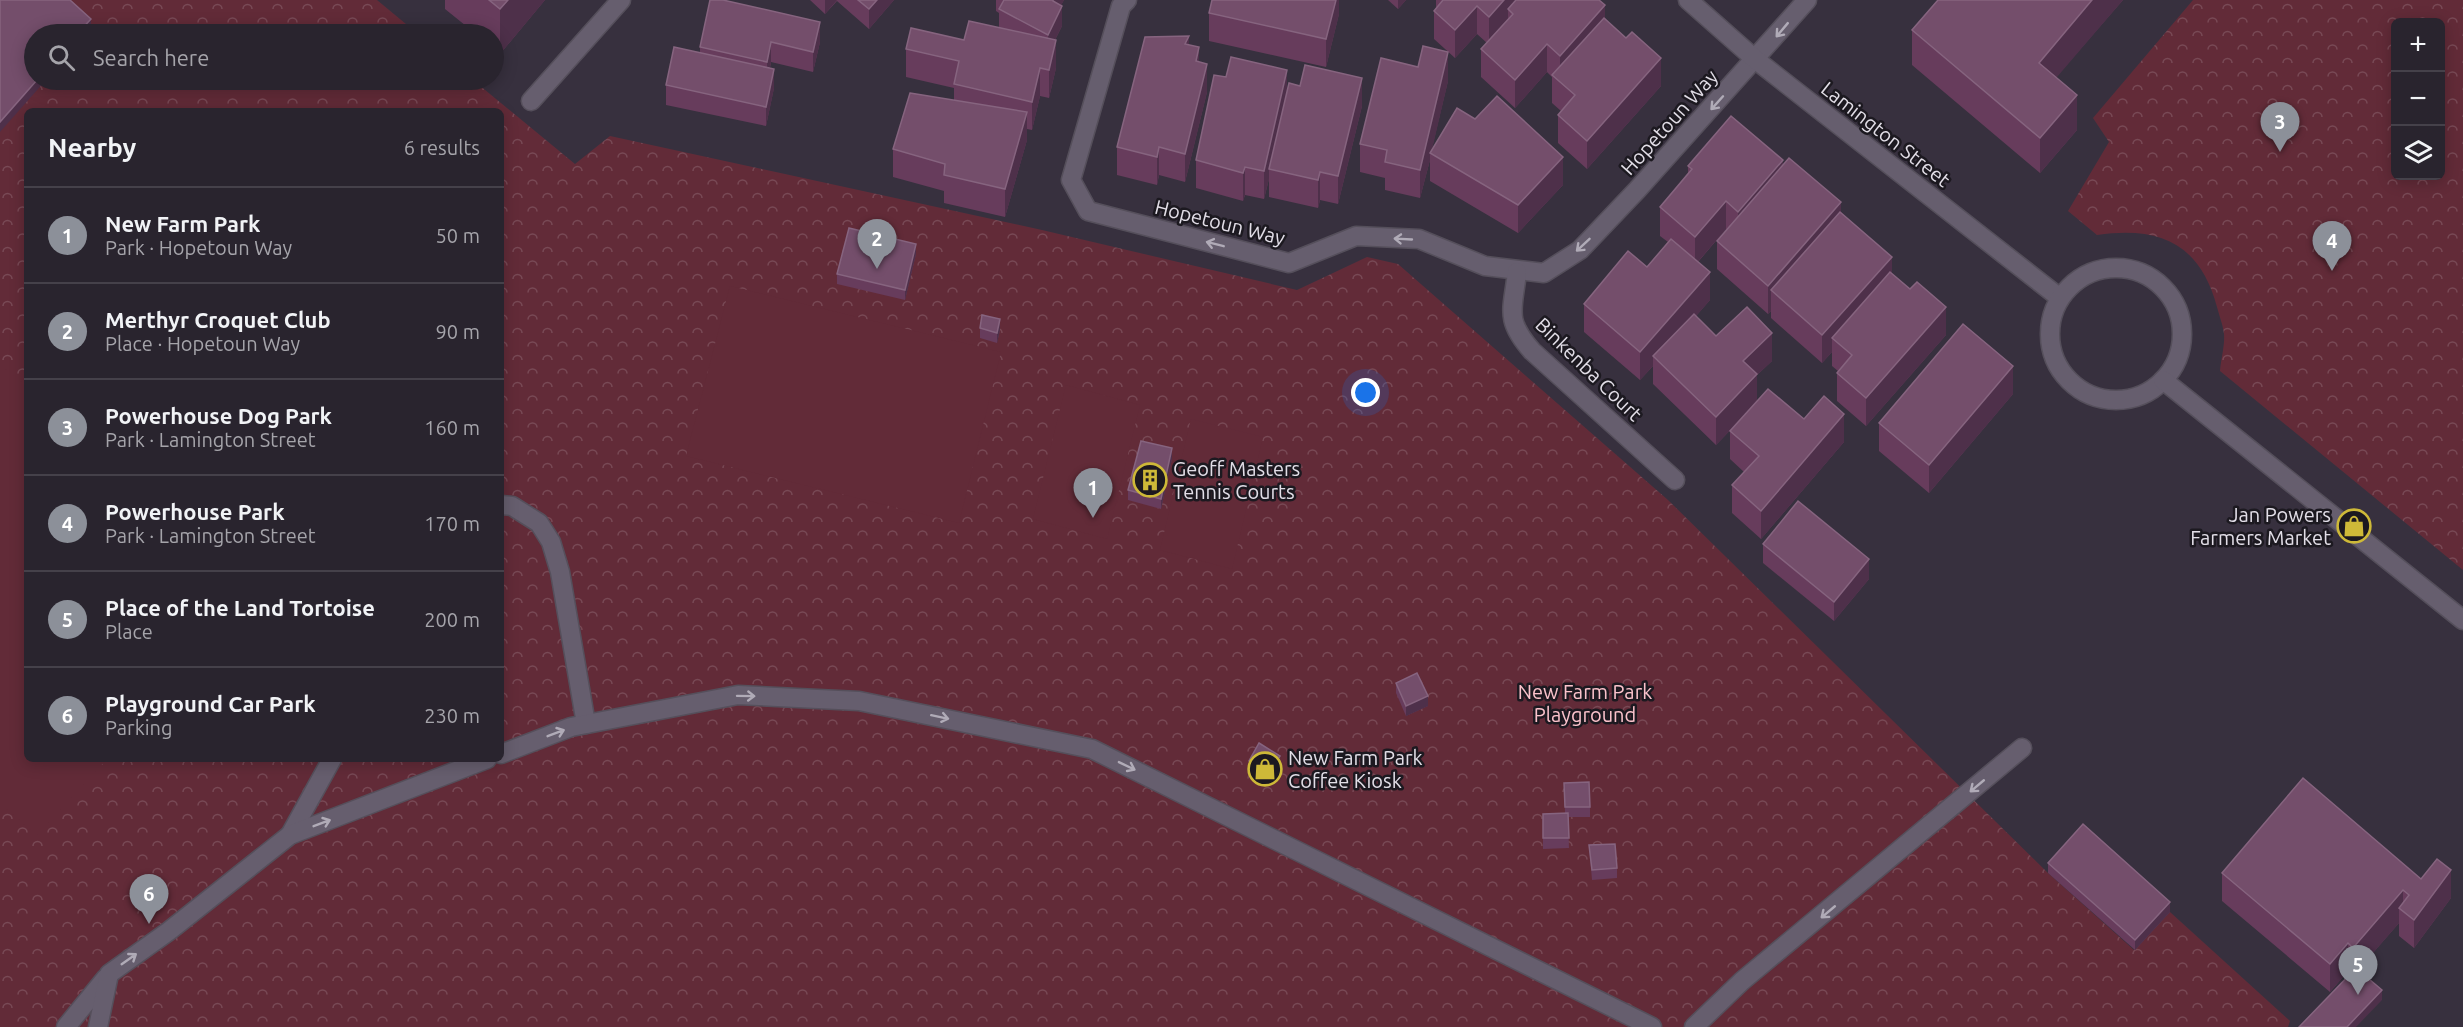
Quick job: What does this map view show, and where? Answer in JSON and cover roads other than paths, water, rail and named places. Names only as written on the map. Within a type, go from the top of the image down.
[{"type":"street","points":[[531,102],[621,0]]},
{"type":"street","name":"Hopetoun Way","points":[[1127,0],[1121,6],[1071,180],[1088,211],[1289,263],[1356,236],[1419,239],[1485,266],[1517,272],[1544,273],[1580,250],[1756,60],[1807,0]]},
{"type":"street","name":"Lamington Street","points":[[1688,0],[1756,60],[2060,298]]},
{"type":"street","points":[[2116,268],[2139,272],[2158,283],[2172,299],[2177,309],[2181,319],[2183,342],[2176,363],[2163,380],[2145,394],[2123,400],[2103,399],[2084,392],[2067,378],[2055,361],[2050,340],[2052,318],[2060,298],[2076,283],[2095,272],[2116,268]]},
{"type":"street","name":"Binkenba Court","points":[[1517,272],[1511,319],[1517,334],[1532,351],[1675,480]]},
{"type":"street","points":[[2163,380],[2463,620]]},
{"type":"street","points":[[504,505],[512,506],[539,523],[551,542],[560,572],[586,724]]},
{"type":"street","points":[[504,753],[571,727],[738,695],[848,700],[1092,749],[1652,1027]]},
{"type":"street","points":[[1694,1027],[1742,981],[2022,748]]},
{"type":"street","points":[[290,835],[330,762]]},
{"type":"street","points":[[66,1027],[109,974],[169,931],[290,835],[480,762]]},
{"type":"street","points":[[98,1027],[109,974]]},
{"type":"place","name":"Powerhouse Dog Park","points":[[2280,152]]},
{"type":"place","name":"Merthyr Croquet Club","points":[[877,269]]},
{"type":"place","name":"Powerhouse Park","points":[[2332,271]]},
{"type":"place","name":"Geoff Masters Tennis Courts","points":[[1150,480]]},
{"type":"place","name":"New Farm Park","points":[[1093,518]]},
{"type":"place","name":"Jan Powers Farmers Market","points":[[2354,526]]},
{"type":"place","name":"New Farm Park Coffee Kiosk","points":[[1265,769]]},
{"type":"place","name":"Playground Car Park","points":[[149,924]]},
{"type":"place","name":"Place of the Land Tortoise","points":[[2358,995]]},
{"type":"park label","name":"New Farm Park Playground","points":[[1585,702]]}]
